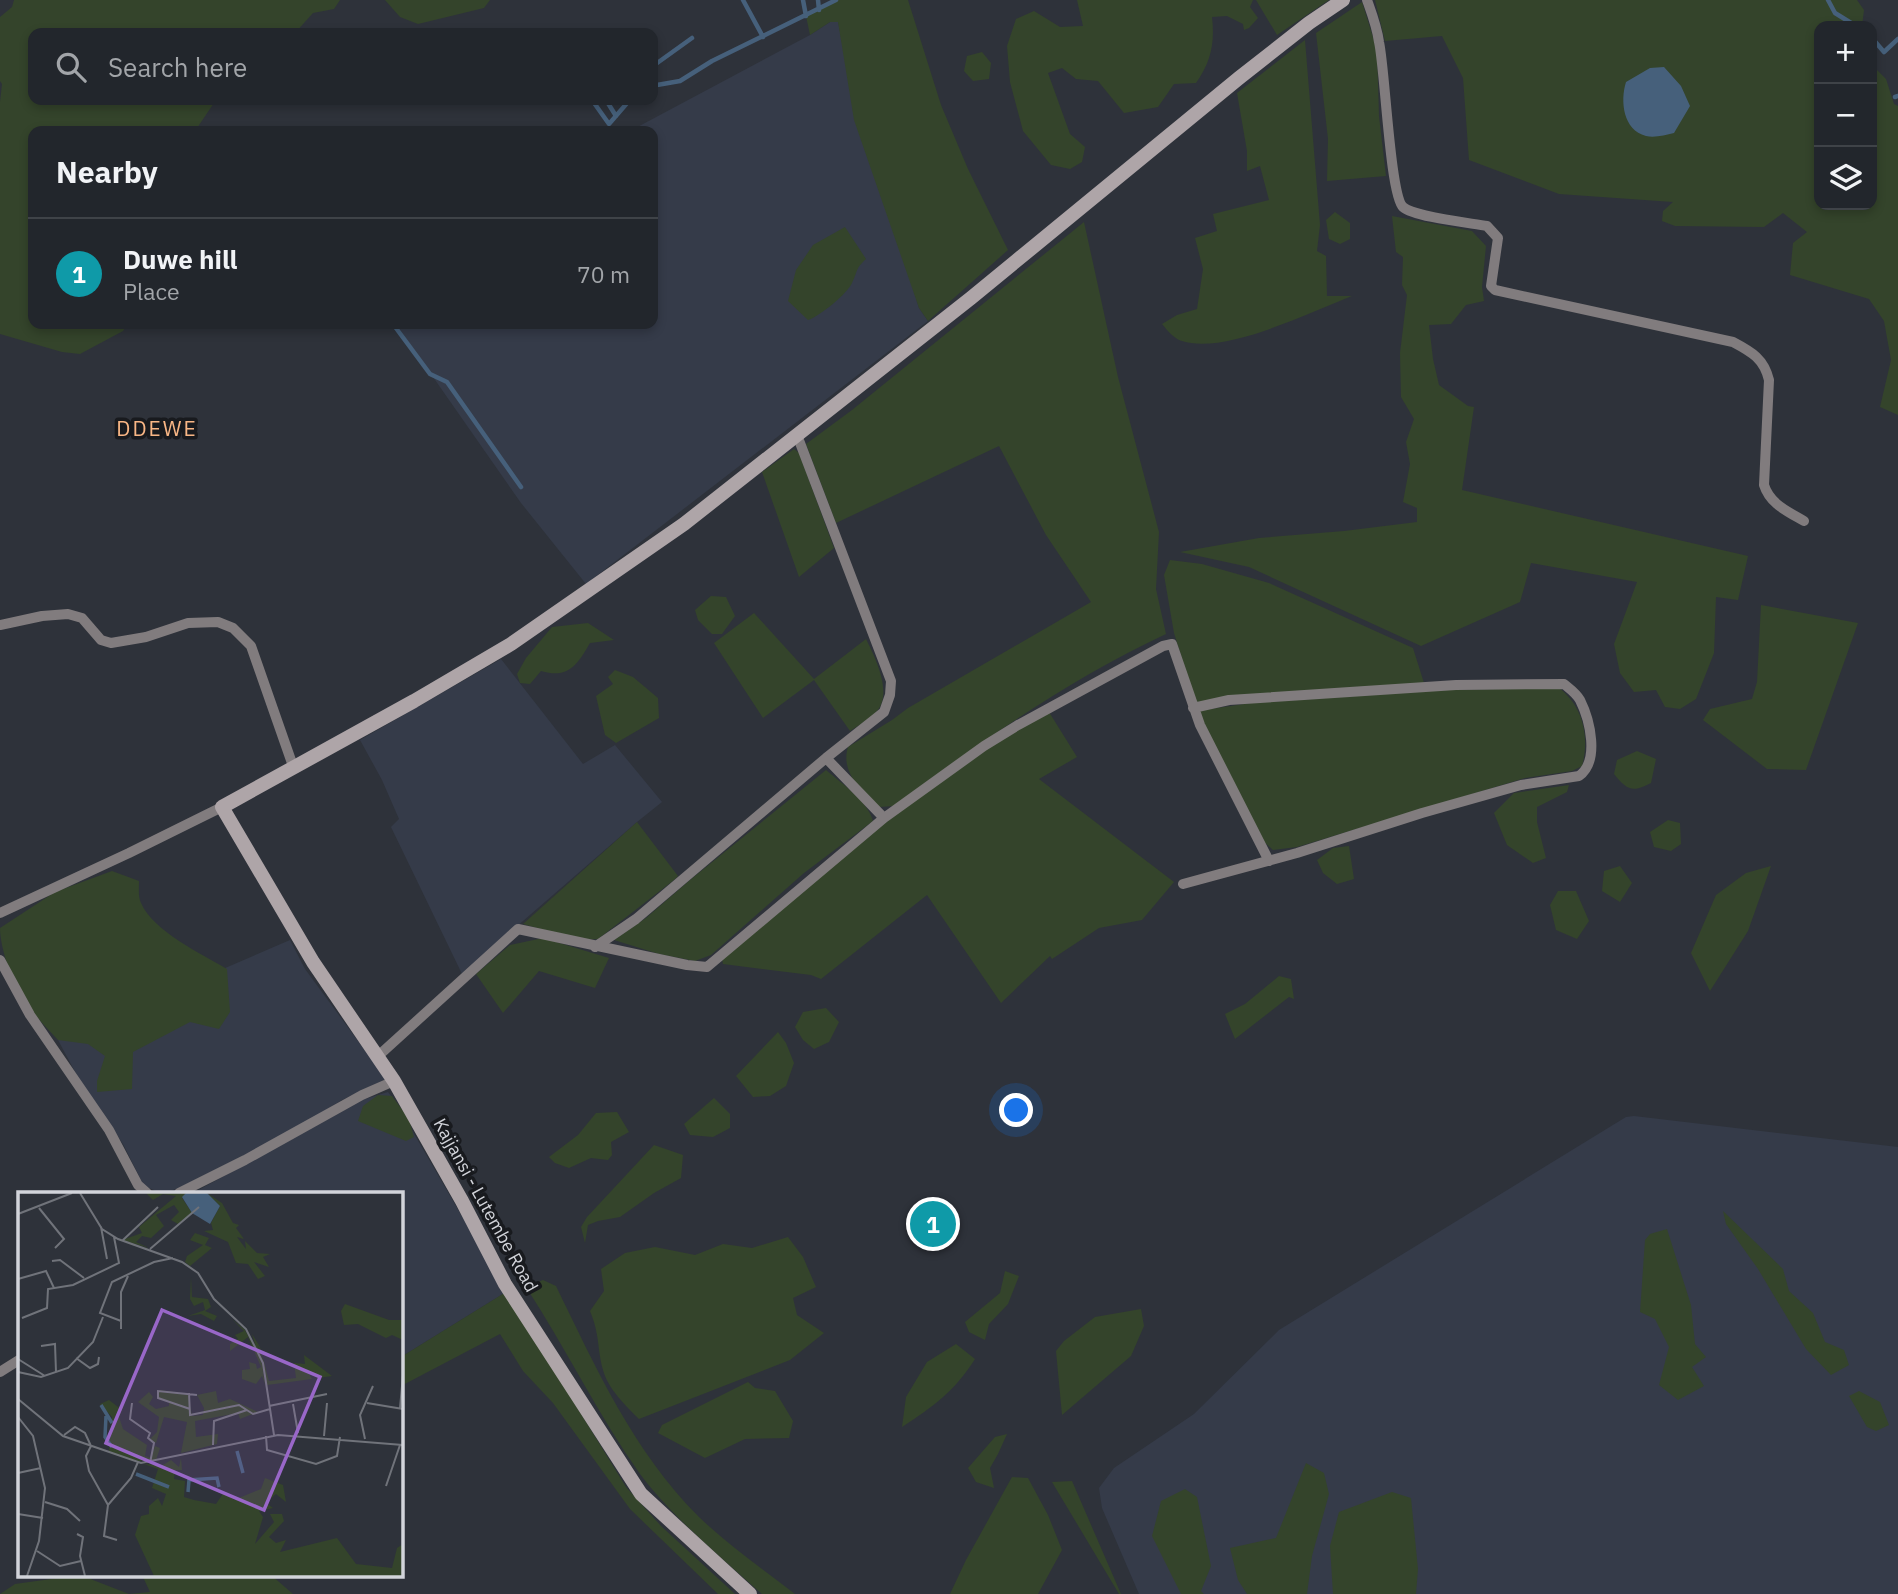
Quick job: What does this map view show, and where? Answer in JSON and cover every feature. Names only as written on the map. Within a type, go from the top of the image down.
[{"type":"street","points":[[0,913],[222,807],[414,701],[558,613],[684,524],[981,290],[1239,78],[1343,0]]},
{"type":"street","points":[[1367,0],[1380,43],[1389,136],[1398,198],[1403,207],[1415,213],[1487,226],[1494,232],[1497,238],[1490,278],[1491,286],[1495,290],[1733,342],[1753,352],[1766,366],[1769,380],[1764,485],[1775,504],[1804,521]]},
{"type":"street","points":[[596,947],[636,919],[884,712],[890,695],[891,681],[797,435]]},
{"type":"street","points":[[0,625],[42,616],[68,614],[82,618],[101,639],[111,643],[145,637],[188,623],[218,622],[233,628],[251,646],[293,766]]},
{"type":"street","points":[[377,1058],[518,929],[596,947],[707,967],[884,818],[984,746],[1163,646],[1172,644],[1193,708],[1230,788],[1269,861]]},
{"type":"street","points":[[1183,884],[1269,861],[1521,785],[1579,776],[1586,771],[1591,756],[1587,719],[1579,700],[1564,684],[1456,685],[1229,700],[1193,708]]},
{"type":"street","points":[[826,758],[884,818]]},
{"type":"street","name":"Kajjansi - Lutembe Road","points":[[222,807],[313,962],[394,1081],[462,1200],[505,1284],[641,1494],[750,1594]]},
{"type":"street","points":[[0,960],[30,1015],[109,1130],[131,1173],[146,1192]]},
{"type":"street","points":[[181,1192],[394,1081]]},
{"type":"street","points":[[0,1372],[18,1361]]},
{"type":"shaded area","points":[[838,21],[845,59],[919,308],[928,321],[586,584],[521,503],[399,329],[658,329],[658,126],[639,126],[830,22]]},
{"type":"shaded area","points":[[501,659],[583,764],[615,745],[662,802],[462,974],[391,827],[399,819],[360,740]]},
{"type":"shaded area","points":[[290,940],[305,969],[386,1079],[186,1185],[168,1192],[144,1186],[123,1144],[80,1081],[58,1040]]},
{"type":"shaded area","points":[[388,1092],[395,1101],[506,1292],[402,1356],[402,1192],[195,1192],[365,1099]]},
{"type":"shaded area","points":[[1626,1117],[1898,1147],[1898,1594],[1139,1594],[1102,1508],[1099,1488],[1114,1468],[1194,1414],[1279,1330]]},
{"type":"green space","points":[[14,0],[340,0],[334,9],[313,13],[300,28],[28,28],[28,105],[213,105],[198,126],[28,126],[28,329],[124,329],[80,354],[62,352],[0,334],[0,17],[12,7]]},
{"type":"green space","points":[[385,0],[490,0],[484,8],[418,24],[400,17]]},
{"type":"green space","points":[[836,0],[908,0],[941,105],[968,169],[1008,250],[928,321],[919,308],[854,120],[838,22],[830,22],[810,35],[806,16]]},
{"type":"green space","points":[[1077,0],[1253,0],[1250,7],[1258,18],[1244,30],[1243,24],[1227,16],[1212,17],[1211,52],[1201,75],[1196,83],[1174,84],[1158,107],[1124,113],[1098,81],[1076,79],[1062,68],[1048,73],[1070,134],[1085,147],[1082,162],[1070,169],[1051,165],[1023,131],[1010,82],[1007,46],[1016,19],[1034,11],[1060,27],[1083,26]]},
{"type":"green space","points":[[1256,0],[1329,0],[1277,35]]},
{"type":"green space","points":[[1375,0],[1857,0],[1864,10],[1863,21],[1814,21],[1814,210],[1877,210],[1877,70],[1886,79],[1894,104],[1898,106],[1898,415],[1880,407],[1891,360],[1884,321],[1869,299],[1790,275],[1793,243],[1807,232],[1783,213],[1764,227],[1675,226],[1662,221],[1663,211],[1673,202],[1559,194],[1469,160],[1463,78],[1442,36],[1385,41]]},
{"type":"green space","points":[[1362,2],[1377,50],[1379,116],[1386,176],[1327,181],[1328,139],[1316,33]]},
{"type":"green space","points":[[1305,40],[1320,225],[1317,251],[1326,256],[1327,296],[1352,296],[1244,337],[1200,344],[1179,340],[1162,324],[1177,315],[1197,309],[1203,269],[1195,238],[1217,231],[1213,214],[1269,200],[1260,166],[1247,171],[1247,151],[1237,93]]},
{"type":"green space","points":[[982,52],[991,63],[989,79],[973,81],[964,71],[967,56]]},
{"type":"green space","points":[[1335,212],[1350,223],[1350,239],[1340,244],[1329,239],[1326,220]]},
{"type":"green space","points":[[1392,216],[1472,231],[1486,246],[1482,287],[1484,301],[1466,305],[1451,324],[1429,325],[1439,385],[1468,406],[1474,407],[1462,490],[1748,556],[1738,600],[1716,597],[1714,653],[1696,699],[1680,709],[1665,707],[1656,690],[1634,692],[1620,673],[1614,644],[1637,582],[1531,563],[1520,602],[1421,646],[1249,567],[1180,552],[1259,538],[1417,522],[1417,508],[1403,502],[1410,464],[1406,442],[1414,419],[1401,397],[1400,353],[1407,295],[1402,285],[1403,257],[1396,252]]},
{"type":"green space","points":[[1084,222],[1118,377],[1159,532],[1156,589],[1166,634],[1094,671],[1026,713],[894,806],[879,807],[854,781],[847,765],[848,747],[908,708],[1091,602],[1046,535],[999,446],[836,523],[806,444],[852,410]]},
{"type":"green space","points":[[845,227],[866,259],[845,293],[826,310],[808,320],[788,301],[796,270],[813,245]]},
{"type":"green space","points":[[794,449],[799,453],[834,548],[799,577],[762,472]]},
{"type":"green space","points":[[1170,560],[1202,564],[1269,583],[1413,648],[1424,683],[1196,703],[1174,633],[1164,575]]},
{"type":"green space","points":[[711,596],[726,597],[735,616],[722,634],[712,634],[698,620],[695,610]]},
{"type":"green space","points":[[1761,605],[1858,623],[1806,770],[1767,769],[1703,720],[1710,709],[1752,699],[1757,682]]},
{"type":"green space","points":[[754,613],[814,679],[866,639],[878,665],[883,685],[883,695],[877,711],[850,731],[814,680],[763,718],[714,643]]},
{"type":"green space","points":[[588,623],[614,640],[590,643],[576,664],[565,671],[541,671],[530,684],[520,683],[517,674],[526,658],[552,627]]},
{"type":"green space","points":[[615,670],[633,677],[658,698],[659,718],[616,743],[605,735],[596,696],[613,684],[608,677]]},
{"type":"green space","points":[[1559,688],[1574,704],[1585,733],[1582,766],[1572,771],[1525,778],[1297,847],[1273,850],[1263,841],[1197,711],[1251,703],[1444,690]]},
{"type":"green space","points":[[1049,712],[1077,757],[1039,779],[1174,882],[1142,920],[1099,928],[1052,959],[1050,956],[1001,1003],[927,895],[821,979],[811,975],[723,964],[722,959],[920,796],[1005,738]]},
{"type":"green space","points":[[1637,751],[1656,759],[1651,783],[1634,789],[1626,787],[1614,774],[1617,760]]},
{"type":"green space","points":[[826,770],[866,806],[873,821],[804,873],[711,955],[695,961],[659,954],[614,940],[646,918]]},
{"type":"green space","points":[[1569,785],[1567,792],[1537,807],[1537,822],[1546,858],[1533,863],[1507,845],[1494,813],[1514,793]]},
{"type":"green space","points":[[1668,820],[1680,823],[1681,844],[1671,851],[1654,847],[1650,832]]},
{"type":"green space","points":[[637,822],[678,876],[674,880],[598,939],[580,940],[523,924]]},
{"type":"green space","points":[[1349,846],[1354,879],[1337,884],[1323,873],[1317,860],[1333,848]]},
{"type":"green space","points":[[1620,866],[1632,883],[1620,902],[1602,891],[1604,871]]},
{"type":"green space","points":[[1771,866],[1748,931],[1710,991],[1691,953],[1716,895],[1746,873]]},
{"type":"green space","points":[[112,871],[139,881],[141,903],[156,923],[179,941],[227,969],[230,1012],[219,1029],[190,1022],[133,1052],[132,1089],[97,1092],[97,1081],[105,1056],[88,1044],[58,1040],[32,1012],[20,995],[12,976],[2,946],[0,928],[55,892]]},
{"type":"green space","points":[[1558,891],[1576,891],[1589,921],[1577,939],[1556,930],[1550,905]]},
{"type":"green space","points":[[543,938],[609,958],[595,988],[539,971],[503,1013],[476,974],[510,945]]},
{"type":"green space","points":[[1279,976],[1291,979],[1294,999],[1289,997],[1235,1039],[1225,1014],[1245,1004]]},
{"type":"green space","points":[[826,1008],[839,1022],[829,1042],[814,1049],[803,1040],[795,1027],[803,1012]]},
{"type":"green space","points":[[778,1032],[794,1063],[786,1086],[770,1096],[753,1097],[736,1076]]},
{"type":"green space","points":[[378,1095],[392,1096],[409,1119],[414,1137],[406,1141],[358,1121],[363,1106]]},
{"type":"green space","points":[[714,1098],[730,1114],[730,1128],[713,1137],[690,1135],[684,1124]]},
{"type":"green space","points":[[617,1112],[629,1132],[611,1142],[612,1155],[608,1160],[591,1158],[569,1168],[555,1163],[549,1157],[578,1135],[596,1113]]},
{"type":"green space","points":[[654,1145],[683,1155],[681,1178],[620,1217],[588,1225],[585,1243],[581,1227],[587,1217]]},
{"type":"green space","points":[[1723,1211],[1783,1269],[1789,1291],[1813,1313],[1825,1342],[1844,1350],[1849,1365],[1831,1375],[1806,1349],[1758,1269],[1726,1224]]},
{"type":"green space","points":[[1667,1229],[1691,1305],[1695,1344],[1706,1357],[1692,1367],[1704,1386],[1678,1400],[1659,1385],[1669,1347],[1655,1319],[1640,1312],[1645,1240],[1650,1234]]},
{"type":"green space","points":[[788,1237],[803,1257],[816,1287],[793,1298],[797,1315],[824,1333],[790,1360],[639,1419],[613,1390],[603,1370],[590,1311],[604,1291],[601,1269],[625,1253],[655,1247],[695,1255],[723,1244],[752,1248]]},
{"type":"green space","points":[[1005,1271],[1019,1276],[1008,1304],[989,1324],[985,1340],[969,1332],[965,1322],[1000,1293]]},
{"type":"green space","points":[[543,1280],[556,1286],[618,1408],[654,1465],[699,1517],[795,1594],[762,1594],[698,1537],[640,1474],[526,1287]]},
{"type":"green space","points":[[506,1292],[626,1487],[661,1526],[735,1594],[718,1594],[630,1509],[553,1403],[523,1371],[500,1334],[402,1385],[402,1356]]},
{"type":"green space","points":[[1141,1309],[1144,1326],[1131,1356],[1062,1415],[1056,1351],[1064,1341],[1095,1317]]},
{"type":"green space","points":[[956,1344],[975,1359],[943,1398],[902,1427],[906,1397],[927,1362]]},
{"type":"green space","points":[[748,1382],[755,1388],[775,1391],[793,1421],[789,1438],[745,1439],[705,1458],[658,1433],[662,1425]]},
{"type":"green space","points":[[1859,1391],[1880,1402],[1889,1425],[1876,1431],[1867,1427],[1849,1396]]},
{"type":"green space","points":[[1007,1434],[990,1468],[994,1488],[976,1482],[968,1468],[995,1437]]},
{"type":"green space","points":[[1306,1463],[1324,1473],[1329,1494],[1312,1556],[1307,1594],[1247,1594],[1238,1580],[1230,1548],[1276,1538]]},
{"type":"green space","points":[[1012,1477],[1028,1478],[1048,1515],[1062,1550],[1038,1594],[950,1594],[966,1560]]},
{"type":"green space","points":[[1072,1481],[1121,1594],[1052,1482]]},
{"type":"green space","points":[[1185,1489],[1197,1497],[1211,1566],[1201,1591],[1204,1594],[1181,1594],[1152,1536],[1161,1501]]},
{"type":"green space","points":[[1392,1492],[1411,1498],[1418,1569],[1416,1594],[1333,1594],[1330,1546],[1339,1512]]},
{"type":"green space","points":[[83,1576],[129,1594],[0,1594],[15,1584]]},
{"type":"green space","points":[[142,1576],[272,1576],[293,1594],[129,1594],[150,1592]]},
{"type":"water","points":[[1664,67],[1681,86],[1690,106],[1674,133],[1646,136],[1632,128],[1625,114],[1623,98],[1626,82],[1650,68]]},
{"type":"waterway","points":[[743,0],[763,37]]},
{"type":"waterway","points":[[803,0],[806,16]]},
{"type":"waterway","points":[[818,0],[819,10]]},
{"type":"waterway","points":[[658,85],[680,81],[712,61],[836,0]]},
{"type":"waterway","points":[[1828,0],[1835,13],[1848,21]]},
{"type":"waterway","points":[[658,62],[692,38]]},
{"type":"waterway","points":[[1877,44],[1884,52],[1898,39]]},
{"type":"waterway","points":[[596,105],[609,124],[625,105]]},
{"type":"waterway","points":[[609,105],[616,116]]},
{"type":"waterway","points":[[397,329],[430,374],[447,382],[521,487]]},
{"type":"place","name":"Duwe hill","points":[[933,1224]]},
{"type":"district","name":"DDEWE","points":[[157,428]]}]
